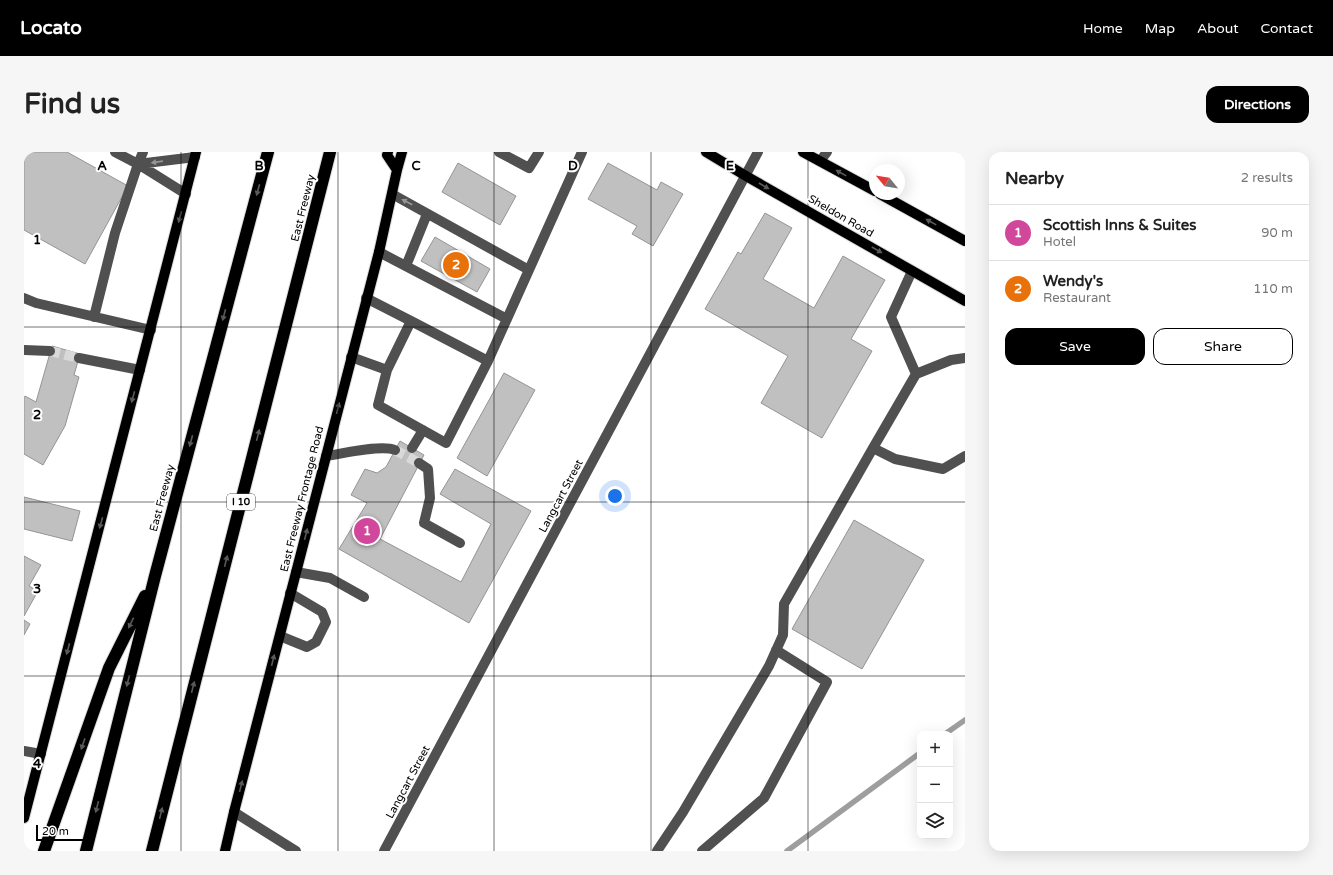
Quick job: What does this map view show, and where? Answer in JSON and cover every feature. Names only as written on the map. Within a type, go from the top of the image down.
[{"type":"highway","name":"East Freeway","points":[[86,851],[155,576],[268,152]]},
{"type":"highway","name":"East Freeway","points":[[152,851],[330,152]]},
{"type":"highway","points":[[44,851],[109,668],[155,576]]},
{"type":"main road","points":[[388,152],[388,155],[397,170]]},
{"type":"main road","name":"East Freeway Frontage Road","points":[[225,851],[290,593],[379,252],[402,152]]},
{"type":"main road","name":"Sheldon Road","points":[[706,152],[965,301]]},
{"type":"main road","points":[[803,152],[869,188]]},
{"type":"main road","points":[[24,818],[196,154]]},
{"type":"main road","points":[[891,200],[965,241]]},
{"type":"street","points":[[115,152],[138,164],[186,194]]},
{"type":"street","points":[[94,317],[115,233],[143,152]]},
{"type":"street","points":[[499,152],[529,168],[539,152]]},
{"type":"street","points":[[411,321],[387,370],[378,405],[446,443],[488,361],[582,152]]},
{"type":"street","name":"Langcart Street","points":[[384,851],[758,152]]},
{"type":"street","points":[[820,161],[827,152]]},
{"type":"street","points":[[138,164],[196,154]]},
{"type":"street","points":[[392,194],[529,270]]},
{"type":"street","points":[[406,266],[425,212]]},
{"type":"street","points":[[379,252],[507,319]]},
{"type":"street","points":[[912,271],[891,317],[916,374]]},
{"type":"street","points":[[24,298],[36,303],[150,330]]},
{"type":"street","points":[[366,298],[488,361]]},
{"type":"street","points":[[24,350],[50,351]]},
{"type":"street","points":[[351,357],[387,370]]},
{"type":"street","points":[[79,358],[140,370]]},
{"type":"street","points":[[657,851],[683,812],[769,666],[783,635],[784,604],[916,374],[950,360],[965,358]]},
{"type":"street","points":[[412,448],[423,430]]},
{"type":"street","points":[[326,456],[390,448],[395,450]]},
{"type":"street","points":[[873,448],[895,459],[943,469],[965,456]]},
{"type":"street","points":[[419,463],[428,469],[430,498],[424,523],[460,543]]},
{"type":"street","points":[[296,572],[330,578],[364,597]]},
{"type":"street","points":[[280,636],[307,647],[316,642],[326,622],[322,612],[290,593]]},
{"type":"street","points":[[702,851],[764,798],[827,682],[776,650]]},
{"type":"street","points":[[24,751],[41,754]]},
{"type":"street","points":[[234,812],[296,851]]},
{"type":"building","points":[[24,152],[67,152],[128,186],[85,264],[24,230]]},
{"type":"building","points":[[458,163],[516,196],[500,225],[442,192]]},
{"type":"building","points":[[608,163],[657,190],[661,182],[683,194],[653,246],[632,234],[637,226],[588,199]]},
{"type":"building","points":[[765,213],[792,228],[763,279],[814,308],[843,256],[885,280],[851,339],[872,351],[822,438],[761,403],[788,356],[705,309],[738,252],[741,254]]},
{"type":"building","points":[[435,237],[490,269],[477,292],[421,261]]},
{"type":"building","points":[[52,346],[80,354],[74,375],[79,377],[65,426],[43,465],[24,454],[24,398],[25,396],[36,402]]},
{"type":"building","points":[[504,373],[535,390],[487,476],[457,458]]},
{"type":"building","points":[[400,441],[424,455],[380,539],[461,582],[491,524],[440,494],[455,469],[531,511],[469,623],[339,549],[367,503],[351,495],[365,469],[377,473],[386,467]]},
{"type":"building","points":[[24,497],[80,511],[72,541],[24,529]]},
{"type":"building","points":[[854,520],[924,560],[862,669],[792,629]]},
{"type":"building","points":[[24,556],[41,565],[29,586],[38,591],[24,616]]},
{"type":"building","points":[[24,620],[30,624],[24,635]]},
{"type":"waterway","points":[[949,731],[965,720]]},
{"type":"waterway","points":[[787,851],[917,755]]},
{"type":"tunnel","points":[[50,351],[79,358]]},
{"type":"tunnel","points":[[395,450],[419,463]]},
{"type":"place","name":"Wendy's","points":[[456,265]]},
{"type":"place","name":"Scottish Inns & Suites","points":[[367,531]]}]
